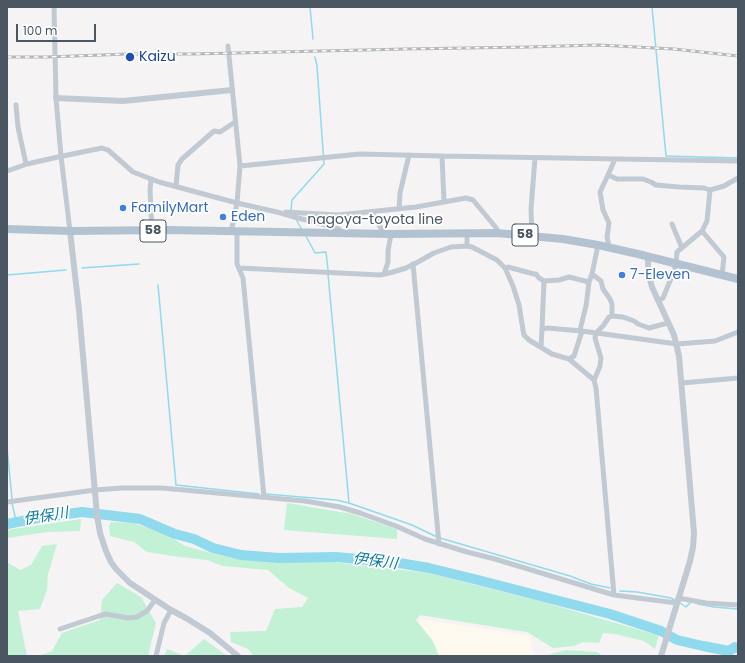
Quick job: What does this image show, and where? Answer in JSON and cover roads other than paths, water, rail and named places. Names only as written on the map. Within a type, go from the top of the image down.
[{"type":"main road","name":"nagoya-toyota line","points":[[7,229],[70,232],[152,231],[388,234],[497,233],[563,239],[609,247],[722,276],[738,278]]},
{"type":"street","points":[[54,7],[56,98],[61,156],[79,310],[100,533],[107,555],[116,569],[130,583],[210,633],[238,656]]},
{"type":"street","points":[[228,46],[240,166],[234,232],[237,264],[243,278],[264,497]]},
{"type":"street","points":[[56,98],[123,101],[232,90]]},
{"type":"street","points":[[16,104],[18,127],[26,164]]},
{"type":"street","points":[[176,186],[178,165],[182,159],[214,130],[220,132],[235,122]]},
{"type":"street","points":[[7,171],[26,164],[102,148],[108,150],[133,172],[151,179],[237,203],[290,214],[339,229],[342,233]]},
{"type":"street","points":[[240,166],[360,154],[738,161]]},
{"type":"street","points":[[399,209],[400,193],[409,155]]},
{"type":"street","points":[[442,156],[444,202]]},
{"type":"street","points":[[532,236],[531,209],[535,158]]},
{"type":"street","points":[[609,247],[607,237],[609,223],[603,210],[600,192],[615,159]]},
{"type":"street","points":[[608,175],[617,179],[643,179],[656,185],[704,188],[710,190],[724,186],[738,178]]},
{"type":"street","points":[[151,179],[150,190],[152,231]]},
{"type":"street","points":[[658,301],[663,298],[676,264],[677,252],[702,231],[707,222],[710,190]]},
{"type":"street","points":[[297,216],[372,212],[466,198],[473,200],[496,229],[497,233]]},
{"type":"street","points":[[372,212],[388,234],[388,262],[384,274]]},
{"type":"street","points":[[672,224],[682,248]]},
{"type":"street","points":[[702,231],[724,257],[722,276]]},
{"type":"street","points":[[467,234],[467,246]]},
{"type":"street","points":[[569,359],[574,356],[581,330],[589,282],[598,245]]},
{"type":"street","points":[[239,268],[380,275],[393,272],[434,253],[451,247],[467,246],[472,247],[497,260],[505,268],[513,286],[519,305],[524,335],[529,340],[552,354],[569,359],[594,380],[596,388],[614,595]]},
{"type":"street","points":[[648,257],[649,278],[677,344],[682,384],[694,533],[690,560],[661,656]]},
{"type":"street","points":[[413,264],[439,542]]},
{"type":"street","points":[[505,268],[508,267],[536,274],[544,282],[569,277],[589,282]]},
{"type":"street","points":[[592,274],[601,282],[612,304],[612,316]]},
{"type":"street","points":[[541,347],[544,282]]},
{"type":"street","points":[[594,380],[600,366],[601,358],[595,338],[596,333],[609,317],[624,317],[649,328],[668,323]]},
{"type":"street","points":[[542,329],[581,330],[677,344],[715,341],[738,332]]},
{"type":"street","points":[[682,384],[738,378]]},
{"type":"street","points":[[9,502],[122,488],[162,488],[305,501],[340,507],[378,519],[425,539],[614,595],[677,603],[706,602],[738,605]]},
{"type":"street","points":[[60,629],[106,614],[128,618],[137,617],[147,611],[155,600]]},
{"type":"street","points":[[156,656],[164,623],[171,610]]},
{"type":"waterway","points":[[310,7],[313,39]]},
{"type":"waterway","points":[[652,7],[666,156],[738,158]]},
{"type":"waterway","points":[[291,210],[292,200],[324,164],[317,66],[315,57]]},
{"type":"waterway","points":[[296,219],[302,230]]},
{"type":"waterway","points":[[306,236],[315,253],[326,252],[328,270]]},
{"type":"waterway","points":[[82,268],[139,264]]},
{"type":"waterway","points":[[7,275],[66,270]]},
{"type":"waterway","points":[[328,274],[349,503],[412,525],[437,537]]},
{"type":"waterway","points":[[158,285],[176,485],[259,494]]},
{"type":"waterway","points":[[7,447],[12,499]]},
{"type":"waterway","points":[[266,494],[336,500],[349,503]]},
{"type":"waterway","points":[[12,503],[15,523]]},
{"type":"waterway","name":"伊保川","points":[[7,524],[82,512],[140,519],[175,534],[194,539],[213,548],[241,555],[279,558],[336,557],[399,563],[429,568],[610,614],[661,631],[677,640],[729,651],[735,647],[738,648]]},
{"type":"waterway","points":[[440,538],[570,576],[591,584],[610,588]]},
{"type":"waterway","points":[[620,591],[637,592],[671,598],[676,601]]},
{"type":"waterway","points":[[680,603],[686,607],[691,602]]},
{"type":"waterway","points":[[698,604],[738,609]]},
{"type":"railway","points":[[7,57],[598,45],[674,49],[738,56]]},
{"type":"place","name":"Kaizu","points":[[130,57]]},
{"type":"place","name":"FamilyMart","points":[[123,208]]},
{"type":"place","name":"Eden","points":[[223,217]]},
{"type":"place","name":"7-Eleven","points":[[622,275]]}]
